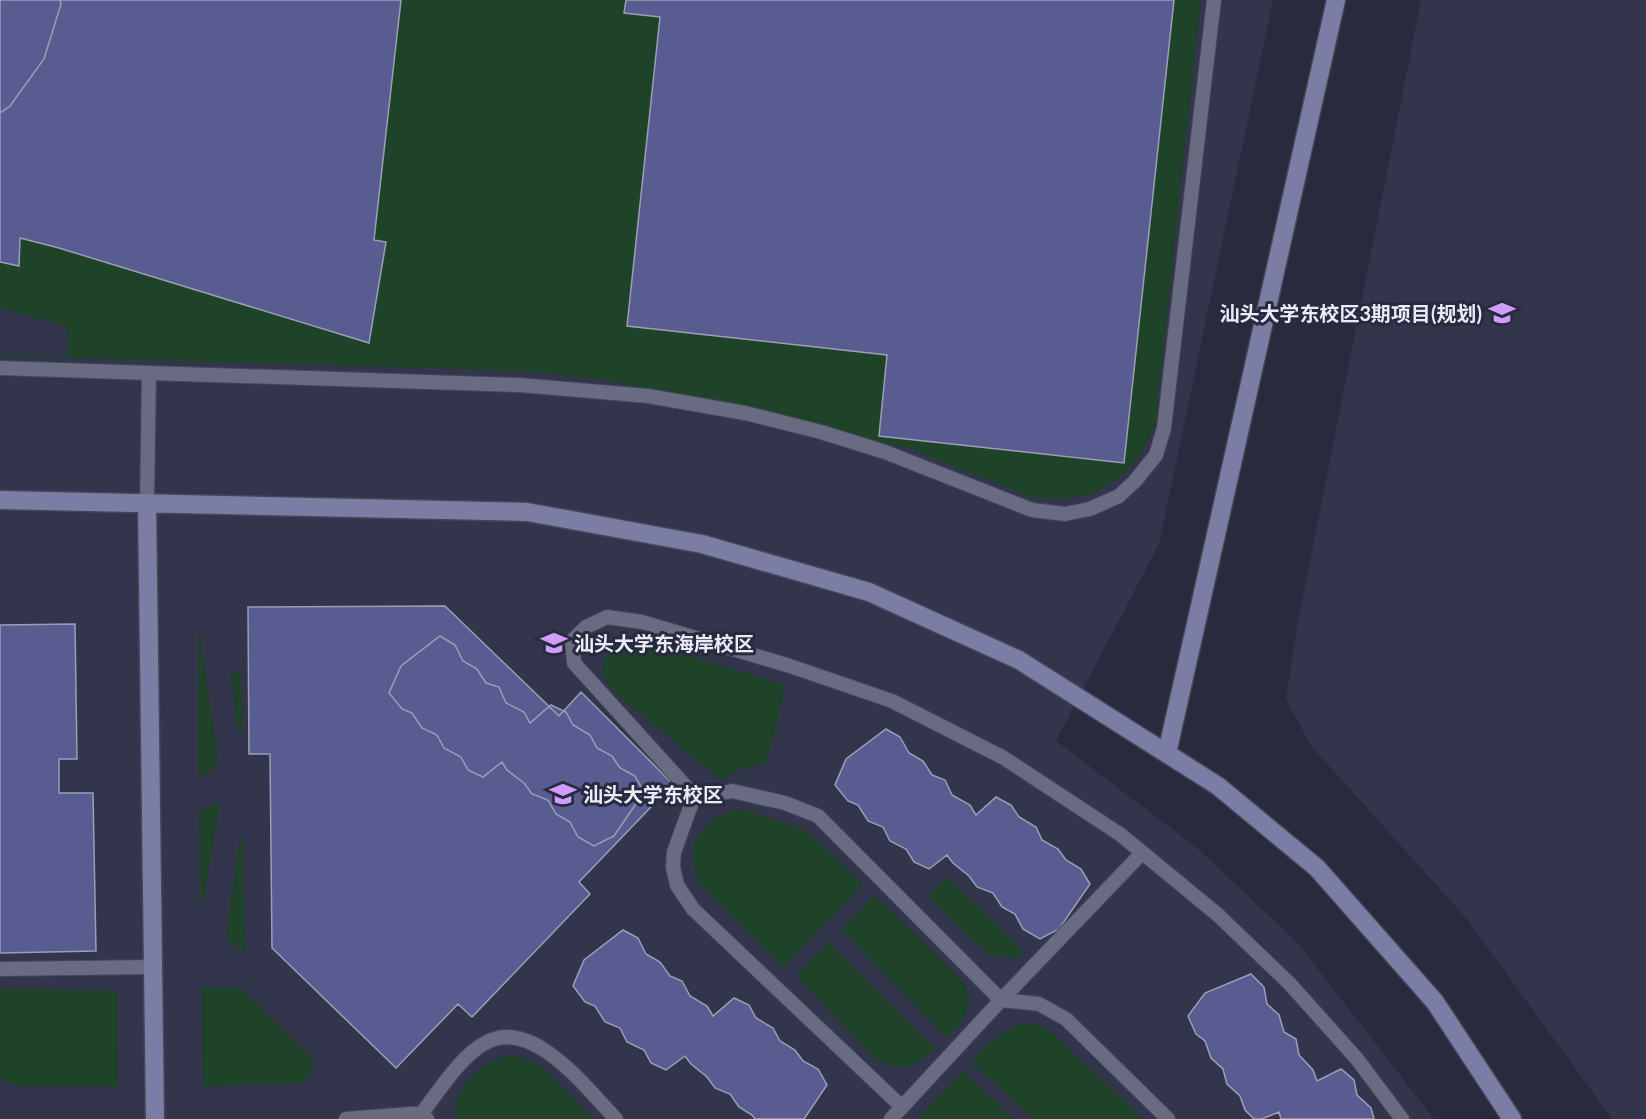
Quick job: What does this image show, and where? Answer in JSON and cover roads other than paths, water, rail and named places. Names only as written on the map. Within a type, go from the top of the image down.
[{"type":"main road","points":[[1167,753],[1336,0]]},
{"type":"main road","points":[[0,500],[527,512],[702,544],[869,592],[1019,660],[1218,786],[1317,868],[1435,1002],[1512,1119]]},
{"type":"main road","points":[[147,503],[155,1119]]},
{"type":"lane","points":[[0,368],[519,385],[648,396],[746,413],[821,432],[885,452],[1032,510],[1065,514],[1090,509],[1119,496],[1135,481],[1156,455],[1164,428],[1214,0]]},
{"type":"lane","points":[[147,503],[149,373]]},
{"type":"lane","points":[[1168,1119],[1066,1019],[1039,1004],[1000,1000],[818,816],[785,802],[732,791],[702,797],[686,787],[574,663],[572,641],[586,627],[607,617],[642,622],[790,666],[892,701],[1004,758],[1121,836],[1218,915],[1290,984],[1357,1059],[1402,1119]]},
{"type":"lane","points":[[686,787],[691,805],[674,852],[673,867],[676,885],[693,909],[902,1107]]},
{"type":"lane","points":[[891,1119],[1000,1000],[1142,853]]},
{"type":"lane","points":[[0,969],[153,967]]},
{"type":"lane","points":[[345,1119],[425,1116],[457,1067],[486,1042],[506,1035],[529,1041],[560,1061],[616,1119]]},
{"type":"place","name":"汕头大学东校区3期项目(规划)","points":[[1502,313]]},
{"type":"place","name":"汕头大学东海岸校区","points":[[554,643]]},
{"type":"place","name":"汕头大学东校区","points":[[563,794]]}]
